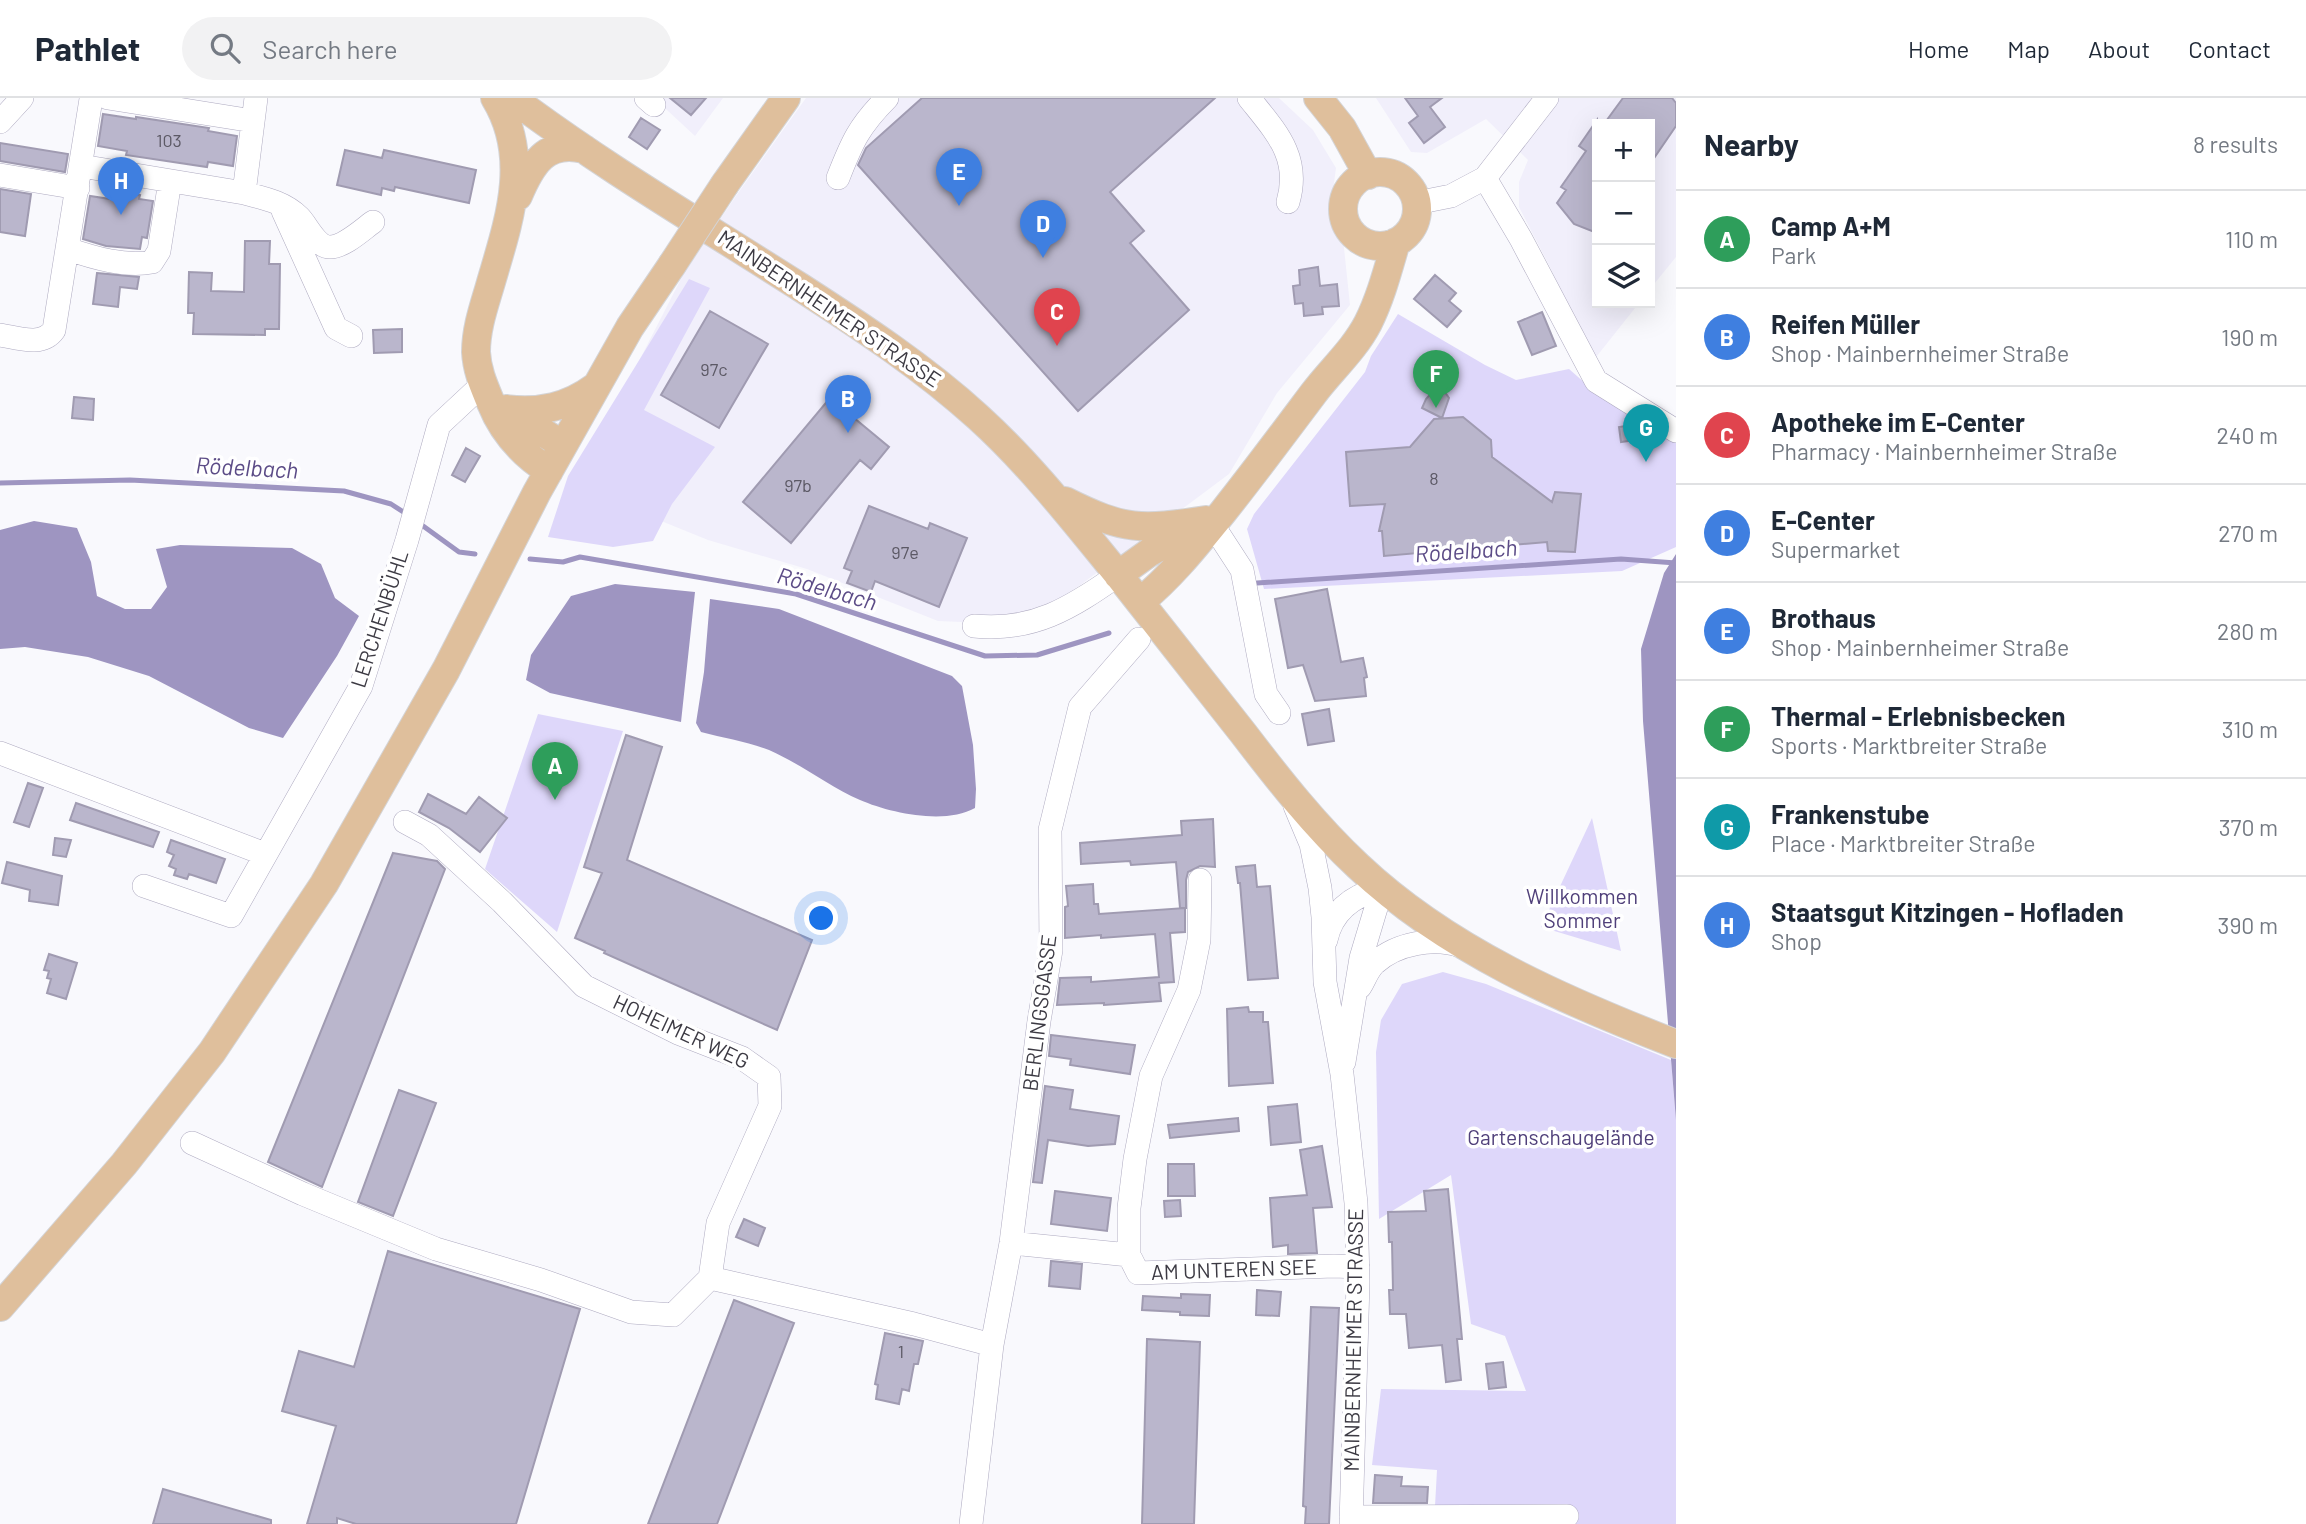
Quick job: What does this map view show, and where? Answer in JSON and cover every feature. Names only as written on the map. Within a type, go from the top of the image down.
[{"type":"main road","points":[[495,98],[505,118],[514,151],[516,183],[510,215],[480,319],[476,350],[504,430],[520,449],[549,471]]},
{"type":"main road","name":"MAINBERNHEIMER STRASSE","points":[[512,98],[584,149],[853,321],[932,377],[981,419],[1053,495],[1140,601],[1290,794],[1338,848],[1382,888],[1468,948],[1543,986],[1676,1044]]},
{"type":"main road","points":[[0,1307],[124,1164],[212,1052],[324,884],[446,670],[549,471],[630,327],[786,98]]},
{"type":"main road","points":[[1318,98],[1342,128],[1368,175]]},
{"type":"main road","points":[[510,215],[538,160],[564,146],[584,149]]},
{"type":"main road","points":[[1316,390],[1367,297],[1371,272],[1363,242],[1348,226],[1343,207],[1351,187],[1368,175],[1378,173],[1399,178],[1407,184],[1416,203],[1417,212],[1410,230],[1396,242],[1380,246],[1363,242]]},
{"type":"main road","points":[[1140,601],[1168,577],[1214,519],[1248,483],[1316,390],[1352,348],[1367,325],[1381,295],[1396,242]]},
{"type":"main road","points":[[492,396],[548,409],[574,400],[597,385]]},
{"type":"main road","points":[[492,396],[563,445]]},
{"type":"main road","points":[[1053,495],[1104,520],[1131,526],[1159,527],[1214,519]]},
{"type":"main road","points":[[1118,575],[1150,552],[1214,519]]},
{"type":"street","points":[[0,122],[22,98]]},
{"type":"street","points":[[75,98],[101,98]]},
{"type":"street","points":[[108,98],[253,121]]},
{"type":"street","points":[[244,193],[256,98]]},
{"type":"street","points":[[838,178],[864,121],[887,98]]},
{"type":"street","points":[[1249,98],[1287,154],[1293,168],[1288,202]]},
{"type":"street","points":[[1416,203],[1451,196],[1485,178],[1548,98]]},
{"type":"street","points":[[0,335],[39,340],[48,338],[54,330],[91,99]]},
{"type":"street","points":[[0,175],[170,181],[244,193],[274,201],[298,215],[321,245],[331,247],[339,245],[373,222]]},
{"type":"street","points":[[1485,178],[1521,239],[1596,381],[1676,431]]},
{"type":"street","points":[[68,249],[91,257],[139,264],[152,262],[159,251],[170,181]]},
{"type":"street","points":[[274,201],[283,212],[336,328],[351,336]]},
{"type":"street","name":"LERCHENBÜHL","points":[[144,886],[231,916],[361,686],[407,540],[439,425],[492,396]]},
{"type":"street","points":[[1214,519],[1242,570],[1266,694],[1279,713]]},
{"type":"street","points":[[974,626],[1016,627],[1038,620],[1082,600],[1118,575]]},
{"type":"street","name":"BERLINGSGASSE","points":[[971,1524],[992,1345],[1011,1243],[1039,1021],[1051,950],[1050,831],[1080,707],[1139,639]]},
{"type":"street","points":[[0,753],[265,854]]},
{"type":"street","name":"MAINBERNHEIMER STRASSE","points":[[1290,794],[1311,844],[1316,866],[1323,917],[1328,1005],[1342,1074],[1356,1203],[1358,1267],[1351,1521]]},
{"type":"street","name":"HOHEIMER WEG","points":[[405,822],[429,835],[484,885],[584,986],[678,1033],[742,1058],[769,1077],[770,1106],[718,1223],[710,1278]]},
{"type":"street","name":"AM UNTEREN SEE","points":[[1200,880],[1199,940],[1189,990],[1151,1076],[1135,1159],[1129,1208],[1129,1255],[1138,1273],[1358,1267]]},
{"type":"street","name":"MAINBERNHEIMER STRASSE","points":[[1324,947],[1331,923],[1346,904],[1367,891],[1382,888],[1361,958],[1342,1074]]},
{"type":"street","name":"MAINBERNHEIMER STRASSE","points":[[1357,994],[1374,964],[1392,953],[1424,942],[1454,943],[1468,948]]},
{"type":"street","points":[[192,1143],[303,1194],[436,1249],[541,1280],[631,1312],[673,1315],[710,1278],[914,1324],[992,1345]]},
{"type":"street","points":[[1011,1243],[1129,1255]]},
{"type":"street","points":[[1351,1521],[1567,1516]]},
{"type":"shaded area","points":[[654,98],[723,98],[695,136]]},
{"type":"shaded area","points":[[806,98],[1279,98],[1313,130],[1336,168],[1332,197],[1342,229],[1350,305],[1277,393],[1229,474],[1051,604],[985,623],[938,621],[807,569],[708,540],[575,486],[684,273]]},
{"type":"shaded area","points":[[1376,98],[1676,98],[1676,257],[1655,283],[1655,119],[1592,119],[1592,308],[1635,308],[1593,361],[1519,207],[1519,182],[1528,160],[1486,119],[1427,153],[1411,152]]},
{"type":"shaded area","points":[[34,521],[77,528],[91,562],[97,596],[125,609],[151,609],[167,587],[156,549],[180,545],[292,548],[321,564],[335,598],[359,616],[337,656],[283,738],[249,728],[149,676],[88,657],[25,647],[0,649],[0,530]]},
{"type":"shaded area","points":[[1676,554],[1676,1120],[1643,721],[1641,649],[1664,573]]},
{"type":"shaded area","points":[[615,584],[695,592],[681,722],[550,693],[526,680],[531,655],[571,596]]},
{"type":"shaded area","points":[[710,599],[779,609],[952,676],[962,686],[973,745],[975,808],[949,816],[917,815],[886,809],[848,794],[769,750],[701,732],[696,723],[704,672]]},
{"type":"green space","points":[[689,279],[710,288],[644,410],[715,447],[672,504],[653,541],[613,547],[548,537],[568,476]]},
{"type":"green space","points":[[1398,314],[1516,380],[1569,369],[1602,398],[1676,439],[1676,547],[1622,571],[1264,589],[1247,529],[1254,514],[1365,372],[1371,356]]},
{"type":"green space","points":[[538,714],[623,731],[557,932],[485,869]]},
{"type":"green space","name":"Willkommen Sommer","points":[[1592,818],[1621,951],[1541,927]]},
{"type":"green space","name":"Gartenschaugelände","points":[[1443,972],[1486,984],[1671,1060],[1676,1120],[1676,1524],[1434,1524],[1437,1470],[1372,1465],[1381,1389],[1526,1391],[1505,1336],[1471,1324],[1451,1175],[1379,1219],[1376,1052],[1381,1020],[1402,984]]},
{"type":"building","points":[[670,98],[706,98],[691,115]]},
{"type":"building","points":[[922,98],[1215,98],[1110,192],[1144,231],[1130,243],[1189,310],[1078,411],[858,165],[866,148]]},
{"type":"building","points":[[1405,98],[1442,98],[1430,107],[1445,127],[1424,143],[1409,123],[1418,116]]},
{"type":"building","points":[[1623,98],[1672,98],[1676,103],[1676,126],[1655,157],[1655,119],[1608,119]]},
{"type":"building","points":[[103,114],[209,128],[208,131],[237,136],[233,166],[208,162],[207,167],[126,155],[127,151],[98,146]]},
{"type":"building","points":[[641,118],[660,130],[647,149],[629,137]]},
{"type":"building","points":[[1592,127],[1592,231],[1574,224],[1557,203],[1566,190],[1561,187],[1586,151],[1579,146]]},
{"type":"building","points":[[0,143],[68,154],[65,172],[0,161]]},
{"type":"building","points":[[345,150],[382,158],[384,150],[476,170],[469,203],[395,187],[394,191],[382,188],[381,195],[337,185]]},
{"type":"building","points":[[0,189],[31,194],[25,236],[0,232]]},
{"type":"building","points":[[124,193],[140,195],[139,199],[153,201],[147,238],[142,237],[140,249],[106,246],[83,239],[90,196],[123,201]]},
{"type":"building","points":[[245,241],[270,241],[269,264],[280,264],[279,329],[265,329],[265,335],[193,334],[194,313],[188,313],[189,272],[212,273],[211,291],[244,292]]},
{"type":"building","points":[[1318,267],[1320,286],[1337,284],[1339,306],[1322,307],[1323,314],[1304,316],[1303,303],[1295,304],[1293,286],[1300,285],[1299,270]]},
{"type":"building","points":[[97,273],[139,277],[137,289],[120,287],[118,307],[93,304]]},
{"type":"building","points":[[1435,275],[1456,293],[1449,301],[1461,311],[1447,327],[1414,299]]},
{"type":"building","points":[[710,311],[768,344],[719,428],[661,395]]},
{"type":"building","points":[[1542,312],[1556,346],[1532,355],[1518,322]]},
{"type":"building","points":[[402,329],[402,352],[374,353],[373,330]]},
{"type":"building","points":[[1435,389],[1444,391],[1449,398],[1442,418],[1422,408]]},
{"type":"building","points":[[74,397],[94,399],[93,420],[72,418]]},
{"type":"building","points":[[830,398],[889,447],[871,469],[860,460],[791,543],[743,502]]},
{"type":"building","points":[[1463,417],[1491,440],[1492,457],[1552,502],[1555,492],[1581,494],[1575,552],[1548,551],[1547,542],[1384,556],[1382,531],[1379,531],[1385,504],[1350,506],[1346,452],[1410,447],[1434,419]]},
{"type":"building","points":[[1639,424],[1642,439],[1621,442],[1619,427]]},
{"type":"building","points":[[466,448],[480,456],[465,482],[452,475]]},
{"type":"building","points":[[869,506],[928,529],[930,523],[967,538],[939,607],[875,581],[871,592],[847,583],[852,571],[844,568]]},
{"type":"building","points":[[1327,589],[1341,662],[1363,658],[1367,677],[1364,678],[1366,696],[1315,701],[1303,665],[1288,668],[1275,599]]},
{"type":"building","points":[[1329,709],[1334,741],[1308,745],[1302,714]]},
{"type":"building","points":[[626,735],[662,747],[627,860],[812,940],[777,1030],[575,938],[602,873],[584,867]]},
{"type":"building","points":[[28,783],[43,788],[29,827],[14,822]]},
{"type":"building","points":[[428,794],[466,814],[479,797],[507,818],[480,852],[449,828],[419,812]]},
{"type":"building","points":[[76,803],[159,832],[153,847],[70,820]]},
{"type":"building","points":[[1213,819],[1215,867],[1200,866],[1188,872],[1186,908],[1180,908],[1176,862],[1081,864],[1080,843],[1182,835],[1181,821]]},
{"type":"building","points":[[55,838],[71,840],[66,857],[53,855]]},
{"type":"building","points":[[171,840],[225,859],[216,883],[189,874],[187,879],[174,875],[176,869],[169,866],[174,855],[167,852]]},
{"type":"building","points":[[393,853],[437,861],[445,869],[322,1187],[268,1162]]},
{"type":"building","points":[[7,862],[62,876],[58,905],[29,901],[30,890],[2,883]]},
{"type":"building","points":[[1255,865],[1257,887],[1270,886],[1278,978],[1248,980],[1240,883],[1236,867]]},
{"type":"building","points":[[1093,884],[1094,904],[1098,904],[1099,914],[1185,908],[1185,932],[1170,933],[1174,982],[1159,983],[1161,1001],[1057,1005],[1060,978],[1091,977],[1091,982],[1159,977],[1155,934],[1065,938],[1065,907],[1068,906],[1066,886]]},
{"type":"building","points":[[49,954],[77,963],[66,999],[47,993],[51,979],[47,978],[49,971],[44,970]]},
{"type":"building","points":[[1248,1007],[1249,1012],[1263,1012],[1263,1022],[1268,1022],[1273,1083],[1229,1086],[1227,1009]]},
{"type":"building","points":[[1051,1035],[1135,1045],[1130,1074],[1070,1065],[1071,1059],[1049,1056]]},
{"type":"building","points":[[1045,1086],[1073,1090],[1070,1109],[1119,1116],[1115,1144],[1088,1146],[1048,1140],[1042,1183],[1033,1182]]},
{"type":"building","points":[[399,1090],[436,1103],[393,1216],[358,1202]]},
{"type":"building","points":[[1297,1104],[1301,1142],[1271,1145],[1268,1107]]},
{"type":"building","points":[[1238,1118],[1239,1131],[1170,1138],[1168,1125]]},
{"type":"building","points":[[1322,1146],[1332,1207],[1313,1208],[1317,1253],[1288,1254],[1288,1245],[1273,1247],[1270,1198],[1307,1195],[1300,1150]]},
{"type":"building","points":[[1168,1164],[1194,1164],[1195,1196],[1168,1196]]},
{"type":"building","points":[[1448,1189],[1462,1339],[1457,1339],[1461,1380],[1446,1382],[1442,1345],[1409,1348],[1406,1314],[1390,1314],[1389,1290],[1393,1290],[1388,1212],[1426,1211],[1424,1191]]},
{"type":"building","points":[[1055,1191],[1111,1198],[1107,1231],[1051,1224]]},
{"type":"building","points":[[1180,1200],[1181,1216],[1165,1217],[1164,1201]]},
{"type":"building","points":[[744,1219],[765,1228],[758,1246],[736,1237]]},
{"type":"building","points":[[388,1251],[580,1309],[516,1524],[356,1524],[337,1518],[337,1524],[307,1524],[336,1426],[282,1411],[299,1351],[354,1367]]},
{"type":"building","points":[[1051,1261],[1082,1264],[1080,1289],[1049,1286]]},
{"type":"building","points":[[1257,1290],[1281,1292],[1279,1316],[1256,1315]]},
{"type":"building","points":[[1181,1294],[1210,1295],[1209,1316],[1142,1310],[1143,1296],[1181,1298]]},
{"type":"building","points":[[734,1300],[794,1323],[717,1524],[648,1524]]},
{"type":"building","points":[[1311,1307],[1339,1308],[1329,1524],[1305,1524],[1306,1507],[1303,1506]]},
{"type":"building","points":[[885,1333],[923,1341],[918,1364],[914,1364],[909,1391],[902,1389],[899,1404],[876,1399],[878,1385],[875,1384]]},
{"type":"building","points":[[1147,1339],[1200,1342],[1194,1524],[1142,1524]]},
{"type":"building","points":[[1503,1362],[1506,1387],[1489,1389],[1486,1364]]},
{"type":"building","points":[[1375,1475],[1402,1477],[1401,1486],[1428,1487],[1427,1503],[1373,1503]]},
{"type":"building","points":[[163,1489],[271,1520],[271,1524],[153,1524]]},
{"type":"waterway","name":"Rödelbach","points":[[0,483],[130,480],[344,491],[391,504],[408,515]]},
{"type":"waterway","name":"Rödelbach","points":[[419,523],[459,552],[475,554]]},
{"type":"waterway","name":"Rödelbach","points":[[530,559],[563,562],[580,557],[796,594],[985,656],[1037,655],[1109,633]]},
{"type":"waterway","name":"Rödelbach","points":[[1257,583],[1621,559],[1676,563]]},
{"type":"place","name":"Brothaus","points":[[959,206]]},
{"type":"place","name":"Staatsgut Kitzingen - Hofladen","points":[[121,215]]},
{"type":"place","name":"E-Center","points":[[1043,258]]},
{"type":"place","name":"Apotheke im E-Center","points":[[1057,346]]},
{"type":"place","name":"Thermal - Erlebnisbecken","points":[[1436,408]]},
{"type":"place","name":"Reifen Müller","points":[[848,433]]},
{"type":"place","name":"Frankenstube","points":[[1646,462]]},
{"type":"place","name":"Camp A+M","points":[[555,800]]}]
